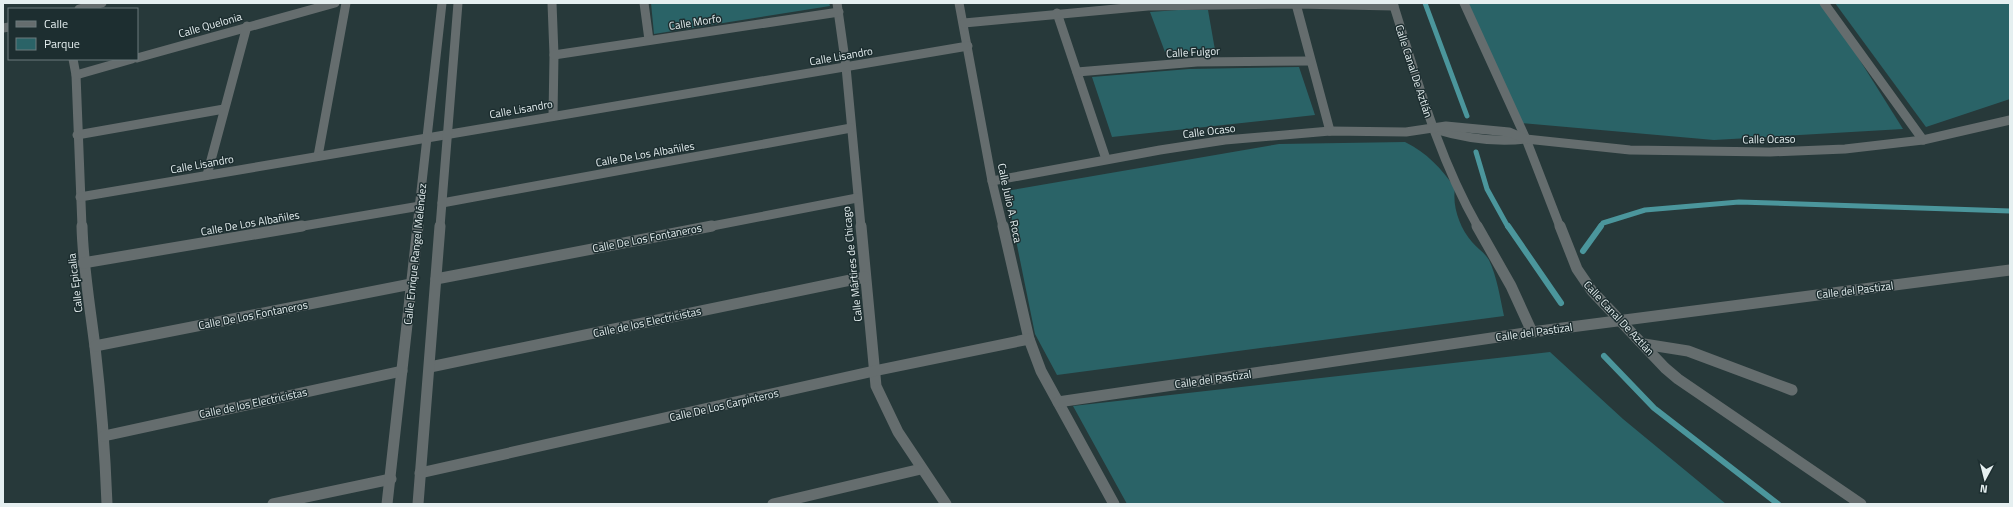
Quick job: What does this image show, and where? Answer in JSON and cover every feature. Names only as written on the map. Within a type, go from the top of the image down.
[{"type":"street","points":[[83,8],[102,3]]},
{"type":"street","name":"Calle Quelonia","points":[[138,58],[335,3]]},
{"type":"street","points":[[318,156],[346,3]]},
{"type":"street","name":"Calle Enrique Rangel Meléndez","points":[[387,504],[391,479],[442,3]]},
{"type":"street","name":"Calle Enrique Rangel Meléndez","points":[[418,504],[458,3]]},
{"type":"street","points":[[552,3],[554,55],[553,116]]},
{"type":"street","points":[[644,3],[649,40]]},
{"type":"street","name":"Calle Julio A. Roca","points":[[959,3],[964,23],[992,181],[1029,339],[1041,371],[1114,504]]},
{"type":"street","name":"Calle Canal De Aztlán","points":[[1464,3],[1526,139],[1577,269],[1592,291],[1644,344],[1665,368],[1690,388],[1861,504]]},
{"type":"street","points":[[1824,3],[1923,140]]},
{"type":"street","points":[[964,23],[1057,13],[1148,6],[1296,4],[1393,5]]},
{"type":"street","points":[[1296,4],[1310,61],[1330,131]]},
{"type":"street","name":"Calle Canal De Aztlán","points":[[1393,5],[1432,129],[1468,210],[1511,286],[1532,332]]},
{"type":"street","name":"Calle Morfo","points":[[554,55],[838,7]]},
{"type":"street","name":"Calle Mártires de Chicago","points":[[838,7],[846,67],[857,198],[876,386],[882,403],[921,469],[946,504]]},
{"type":"street","points":[[1057,13],[1106,159]]},
{"type":"street","points":[[208,175],[224,109],[248,26]]},
{"type":"street","name":"Calle Lisandro","points":[[80,197],[968,46]]},
{"type":"street","name":"Calle Epicalia","points":[[74,60],[76,75],[77,135],[83,263],[95,346],[104,436],[107,504]]},
{"type":"street","points":[[76,75],[128,60]]},
{"type":"street","name":"Calle Fulgor","points":[[1077,72],[1197,62],[1310,61]]},
{"type":"street","points":[[77,135],[224,109]]},
{"type":"street","name":"Calle Ocaso","points":[[992,181],[1106,159],[1225,140],[1330,131],[1406,132],[1432,129],[1452,136],[1513,141],[1526,139],[1630,150],[1700,152],[1846,149],[1923,140],[2010,120]]},
{"type":"street","name":"Calle De Los Albañiles","points":[[442,203],[851,128]]},
{"type":"street","name":"Calle De Los Fontaneros","points":[[436,279],[857,198]]},
{"type":"street","name":"Calle De Los Albañiles","points":[[83,263],[420,206]]},
{"type":"street","name":"Calle del Pastizal","points":[[1058,402],[1532,332],[2010,270]]},
{"type":"street","name":"Calle de los Electricistas","points":[[430,367],[865,277]]},
{"type":"street","name":"Calle De Los Fontaneros","points":[[95,346],[411,284]]},
{"type":"street","name":"Calle De Los Carpinteros","points":[[420,473],[874,371],[1029,339]]},
{"type":"street","points":[[1644,344],[1688,351],[1792,390]]},
{"type":"street","name":"Calle de los Electricistas","points":[[104,436],[402,371]]},
{"type":"street","points":[[773,504],[921,469]]},
{"type":"street","points":[[273,504],[391,479]]},
{"type":"green space","points":[[651,3],[829,3],[830,6],[654,34]]},
{"type":"green space","points":[[1466,3],[1824,3],[1903,129],[1714,140],[1521,123]]},
{"type":"green space","points":[[1835,3],[2010,3],[2010,99],[1926,127]]},
{"type":"green space","points":[[1208,10],[1215,50],[1165,52],[1150,12]]},
{"type":"green space","points":[[1299,67],[1315,115],[1112,137],[1092,77],[1189,69]]},
{"type":"green space","points":[[1405,142],[1427,156],[1455,188],[1454,195],[1458,217],[1468,236],[1489,260],[1496,280],[1504,316],[1057,375],[1035,334],[1006,191],[1279,144]]},
{"type":"green space","points":[[1550,352],[1623,419],[1726,504],[1127,504],[1073,406]]},
{"type":"waterway","points":[[1425,3],[1467,116]]},
{"type":"waterway","points":[[1476,152],[1487,189],[1508,227]]},
{"type":"waterway","points":[[1600,227],[1603,223],[1645,210],[1739,202],[2010,211]]},
{"type":"waterway","points":[[1508,226],[1561,303]]},
{"type":"waterway","points":[[1583,251],[1601,226]]},
{"type":"waterway","points":[[1604,356],[1654,408],[1778,504]]}]
